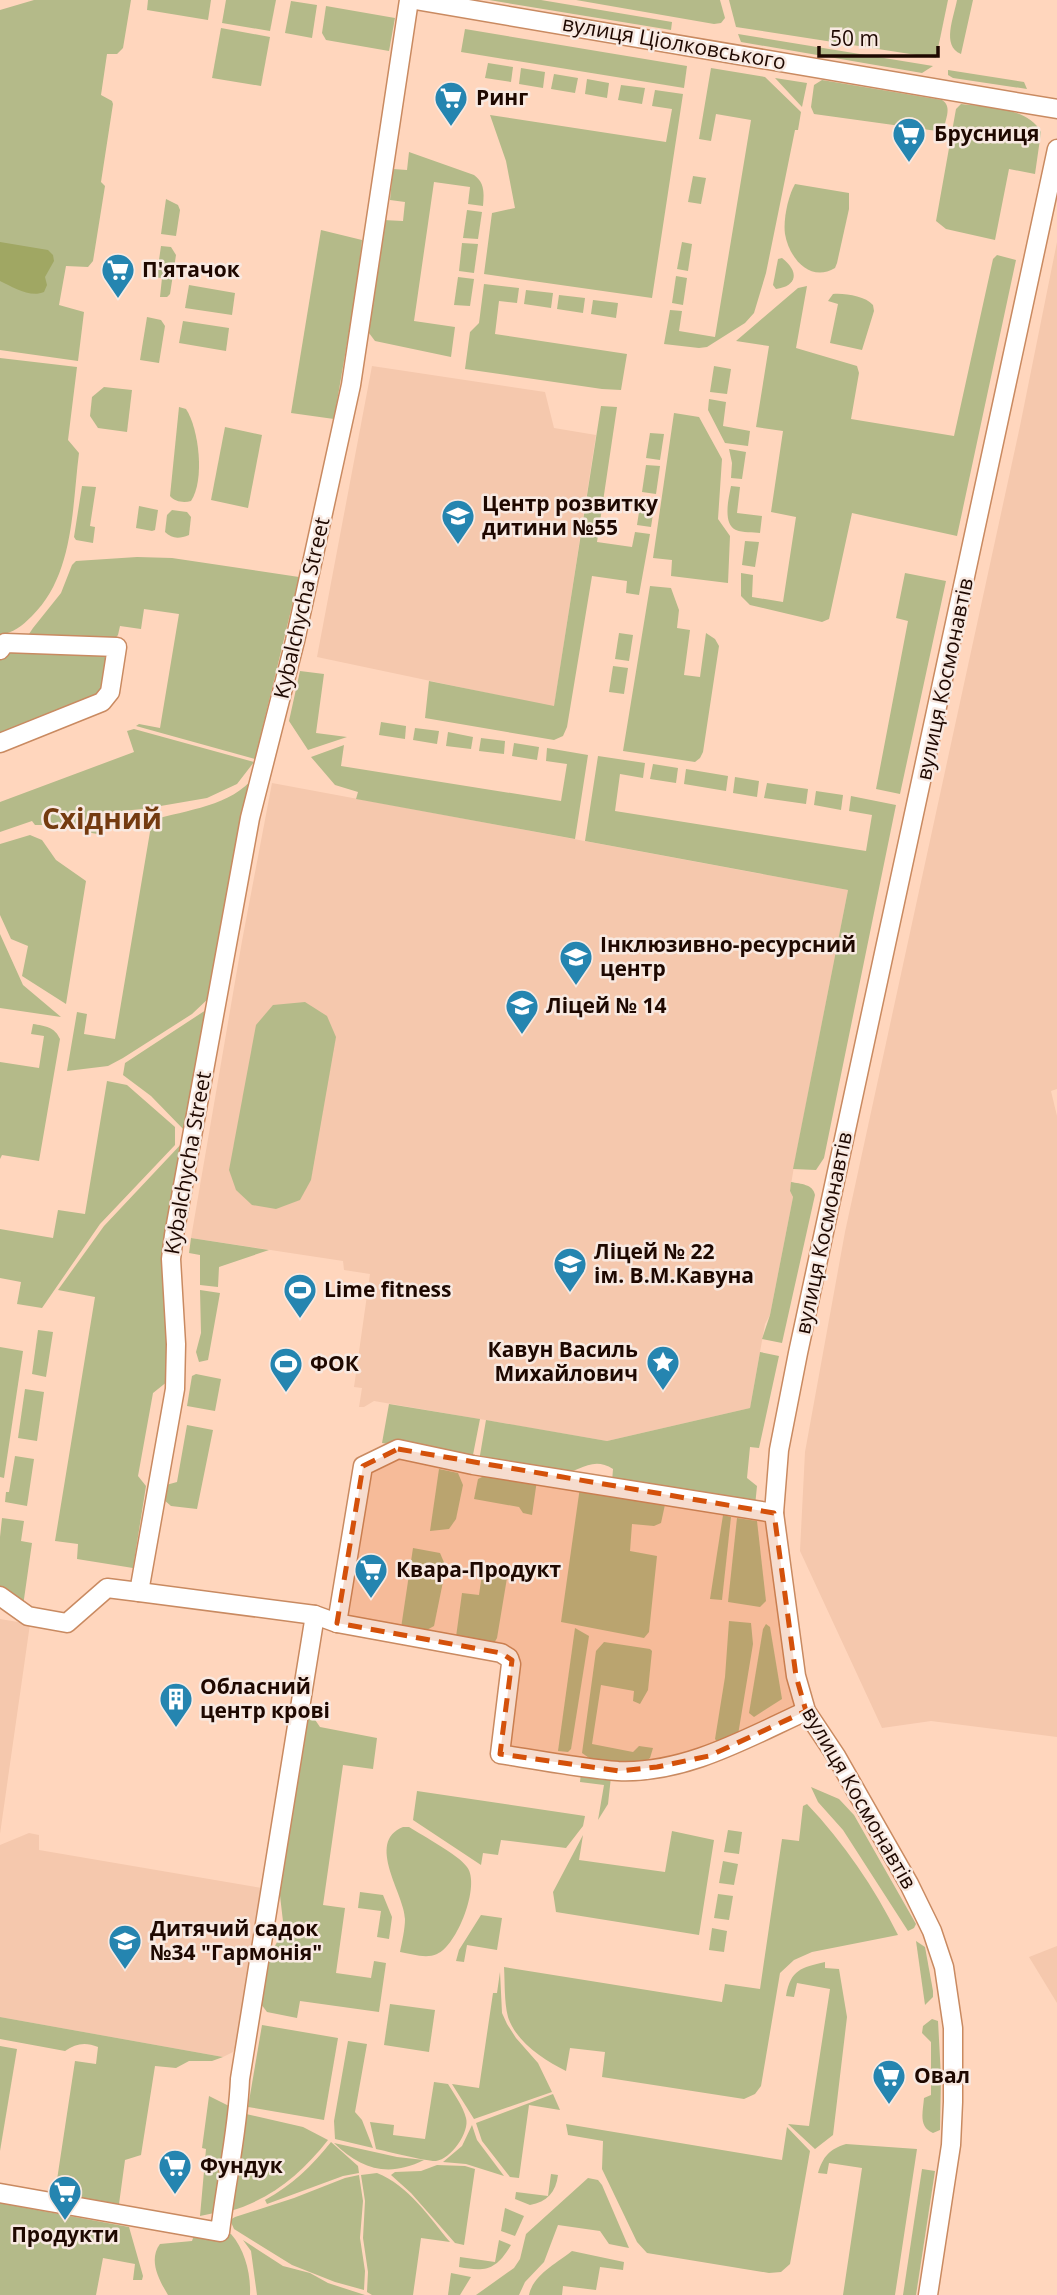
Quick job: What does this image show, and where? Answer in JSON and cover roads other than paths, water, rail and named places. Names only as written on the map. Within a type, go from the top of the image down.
[{"type":"street","name":"Kybalchycha Street","points":[[139,1592],[175,1389],[176,1344],[171,1259],[174,1235],[250,818],[295,641],[351,385],[409,0]]},
{"type":"street","name":"вулиця Ціолковського","points":[[415,0],[449,3],[1057,109]]},
{"type":"street","name":"вулиця Космонавтів","points":[[928,2295],[951,2145],[953,2028],[944,1967],[932,1931],[909,1884],[836,1756],[806,1711],[796,1676],[774,1513],[776,1468],[1057,149]]},
{"type":"street","points":[[0,650],[5,643],[117,647],[110,692],[102,702],[0,743]]},
{"type":"street","points":[[337,1623],[363,1465],[398,1449],[473,1465],[774,1513]]},
{"type":"street","points":[[0,1596],[28,1616],[67,1623],[107,1588],[314,1615],[337,1623],[501,1653],[509,1658],[511,1664],[500,1754],[619,1771],[657,1768],[709,1756],[806,1711]]},
{"type":"street","points":[[0,2193],[220,2232],[235,2140],[240,2079],[314,1615]]},
{"type":"place","name":"Ринг","points":[[451,128]]},
{"type":"place","name":"Брусниця","points":[[909,164]]},
{"type":"place","name":"П'ятачок","points":[[118,300]]},
{"type":"place","name":"Центр розвитку дитини №55","points":[[458,546]]},
{"type":"place","name":"Інклюзивно-ресурсний центр","points":[[576,987]]},
{"type":"place","name":"Ліцей № 14","points":[[522,1036]]},
{"type":"place","name":"Ліцей № 22 ім. В.М.Кавуна","points":[[570,1294]]},
{"type":"place","name":"Lime fitness","points":[[300,1320]]},
{"type":"place","name":"Кавун Василь Михайлович","points":[[663,1392]]},
{"type":"place","name":"ФОК","points":[[286,1394]]},
{"type":"place","name":"Квара-Продукт","points":[[371,1600]]},
{"type":"place","name":"Обласний центр крові","points":[[176,1729]]},
{"type":"place","name":"Дитячий садок №34 \"Гармонія\"","points":[[125,1971]]},
{"type":"place","name":"Овал","points":[[889,2106]]},
{"type":"place","name":"Фундук","points":[[175,2196]]},
{"type":"place","name":"Продукти","points":[[65,2222]]},
{"type":"district","name":"Східний","points":[[102,819]]}]
